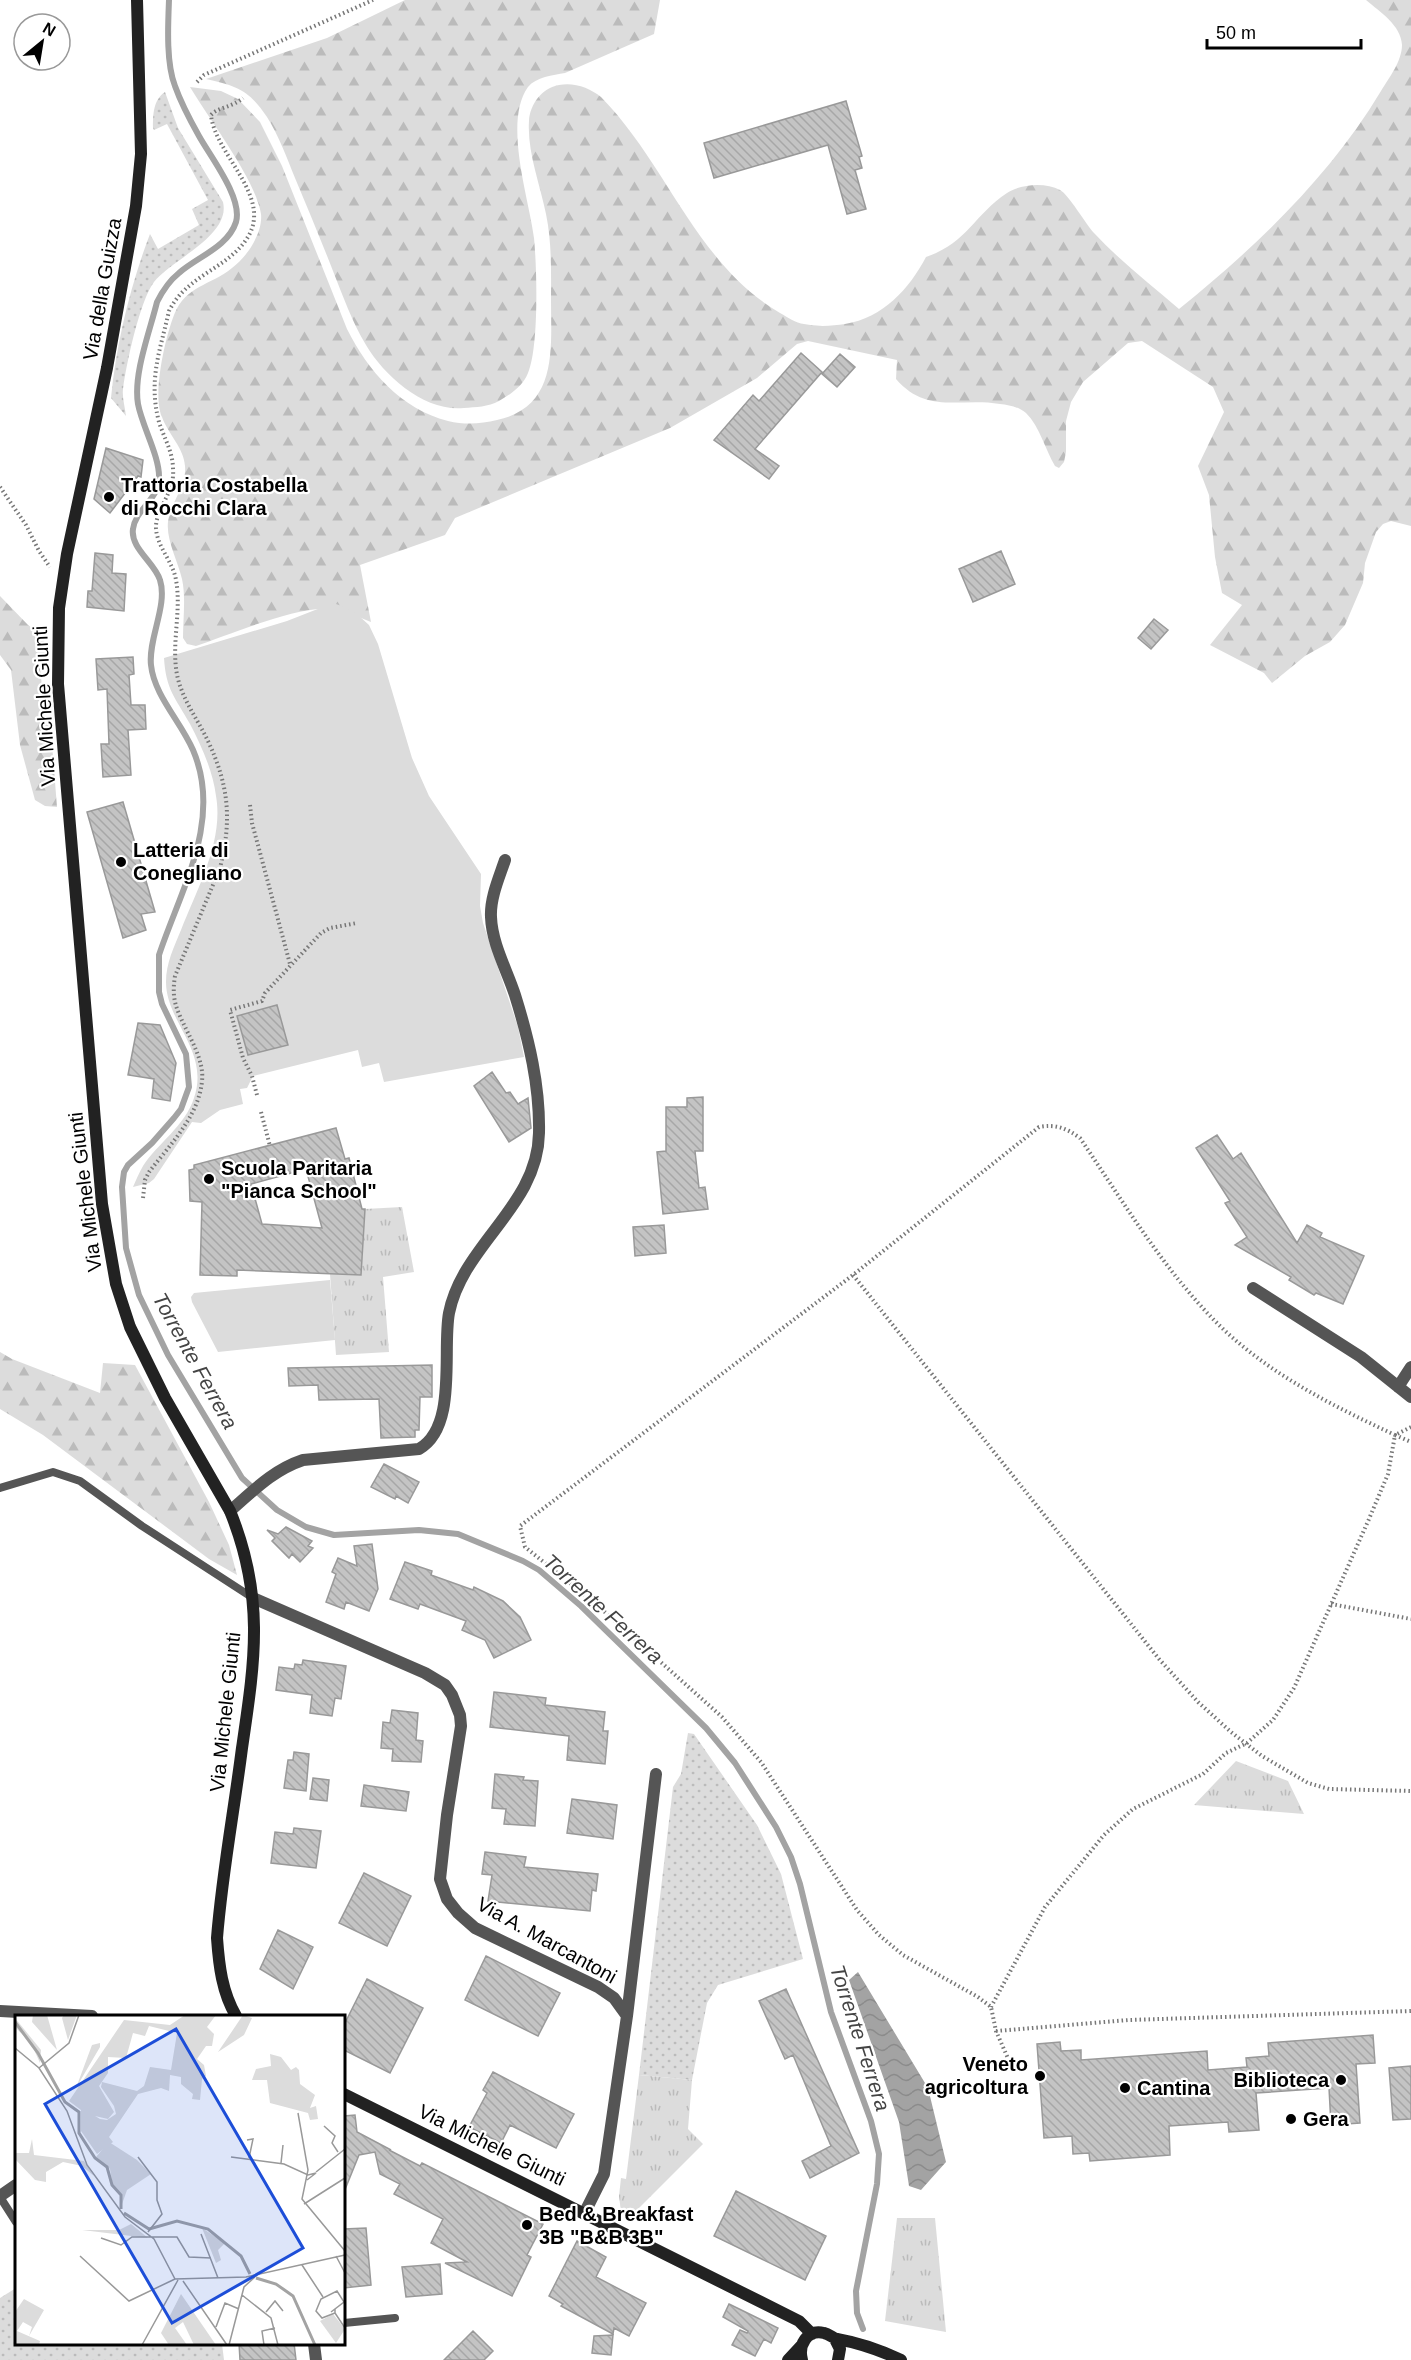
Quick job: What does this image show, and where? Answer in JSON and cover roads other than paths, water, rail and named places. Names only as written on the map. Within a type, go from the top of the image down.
[{"type":"street","name":"Via della Guizza","points":[[62,581],[108,368],[136,206],[141,154],[137,0]]},
{"type":"street","name":"Via Michele Giunti","points":[[62,581],[59,608],[58,684],[102,1204],[108,1248],[116,1284],[142,1356],[230,1511],[248,1564],[253,1598],[254,1665],[217,1938],[219,1970],[234,2015]]},
{"type":"street","points":[[230,1511],[274,1473],[303,1460],[419,1449],[428,1444],[437,1430],[445,1395],[449,1317],[455,1292],[471,1263],[530,1178],[538,1149],[539,1118],[533,1064],[518,1005],[492,924],[494,894],[505,860]]},
{"type":"street","points":[[1253,1288],[1361,1357],[1411,1397]]},
{"type":"street","points":[[1398,1387],[1411,1367]]},
{"type":"street","name":"Via A. Marcantoni","points":[[253,1598],[425,1673],[445,1685],[457,1704],[461,1726],[440,1879],[447,1899],[458,1913],[475,1928],[598,1987],[614,1998],[627,2016]]},
{"type":"street","name":"Via A. Marcantoni","points":[[585,2212],[604,2174],[627,2016],[656,1774]]},
{"type":"street","points":[[0,2011],[74,2015]]},
{"type":"street","name":"Via Michele Giunti","points":[[345,2094],[585,2212],[799,2321],[812,2334]]},
{"type":"street","points":[[0,2197],[15,2186]]},
{"type":"street","points":[[788,2360],[812,2334],[824,2333],[835,2339],[864,2344],[901,2360]]},
{"type":"street","points":[[835,2339],[840,2349],[838,2360]]},
{"type":"street","points":[[314,2345],[316,2360]]},
{"type":"street","points":[[801,2346],[802,2360]]},
{"type":"lane","points":[[0,1488],[53,1472],[80,1481],[142,1526],[253,1598]]},
{"type":"lane","points":[[0,2197],[15,2220]]},
{"type":"lane","points":[[345,2323],[395,2318]]},
{"type":"water","points":[[858,1972],[928,2088],[946,2162],[921,2190],[909,2186],[899,2122],[849,1980]]},
{"type":"waterway","name":"Torrente Ferrera","points":[[169,0],[168,32],[172,77],[192,124],[230,190],[237,212],[236,222],[226,238],[179,273],[169,283],[157,302],[138,379],[138,404],[159,470],[155,492],[138,516],[133,529],[135,543],[157,574],[162,590],[160,611],[152,644],[151,665],[162,698],[193,750],[201,776],[203,802],[201,828],[195,854],[159,955],[159,992],[162,1004],[186,1054],[189,1087],[181,1109],[174,1118],[128,1165],[124,1172],[122,1187],[126,1248],[139,1295],[168,1355],[242,1478],[277,1510],[306,1527],[334,1535],[419,1530],[458,1534],[523,1561],[539,1570],[581,1606],[706,1728],[735,1763],[776,1827],[791,1857],[800,1884],[831,2012],[871,2121],[879,2154],[877,2184],[856,2291],[857,2313],[863,2329]]},
{"type":"place","name":"Trattoria Costabella di Rocchi Clara","points":[[109,497]]},
{"type":"place","name":"Latteria di Conegliano","points":[[121,862]]},
{"type":"place","name":"Scuola Paritaria \"Pianca School\"","points":[[209,1179]]},
{"type":"place","name":"Veneto agricoltura","points":[[1040,2076]]},
{"type":"place","name":"Biblioteca","points":[[1341,2080]]},
{"type":"place","name":"Cantina","points":[[1125,2088]]},
{"type":"place","name":"Gera","points":[[1291,2119]]},
{"type":"place","name":"Bed & Breakfast 3B \"B&B 3B\"","points":[[527,2225]]}]
